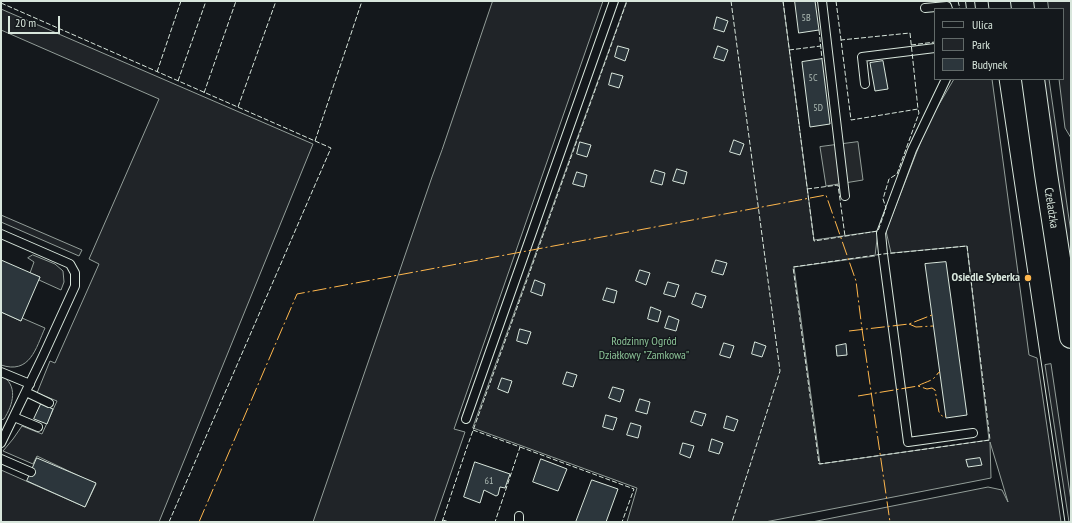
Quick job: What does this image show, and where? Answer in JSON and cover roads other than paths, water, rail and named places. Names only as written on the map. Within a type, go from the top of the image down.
[{"type":"main road","name":"Czeladzka","points":[[1033,80],[1071,337]]},
{"type":"lane","points":[[466,420],[614,1]]},
{"type":"lane","points":[[822,1],[846,196]]},
{"type":"lane","points":[[925,8],[947,6],[948,8]]},
{"type":"lane","points":[[865,84],[862,57],[934,48]]},
{"type":"lane","points":[[946,80],[912,150],[881,233],[908,442],[973,433]]},
{"type":"lane","points":[[1,234],[70,264],[75,273],[74,286],[30,384],[2,440]]},
{"type":"lane","points":[[1,372],[30,384]]},
{"type":"lane","points":[[26,392],[49,403]]},
{"type":"lane","points":[[14,416],[38,427]]},
{"type":"lane","points":[[1,459],[31,472]]},
{"type":"tram line","points":[[988,1],[989,8]]},
{"type":"tram line","points":[[999,80],[1065,522]]},
{"type":"place","name":"Osiedle Syberka","points":[[1028,278]]},
{"type":"park label","name":"Rodzinny Ogród Działkowy \"Zamkowa\"","points":[[644,349]]}]
